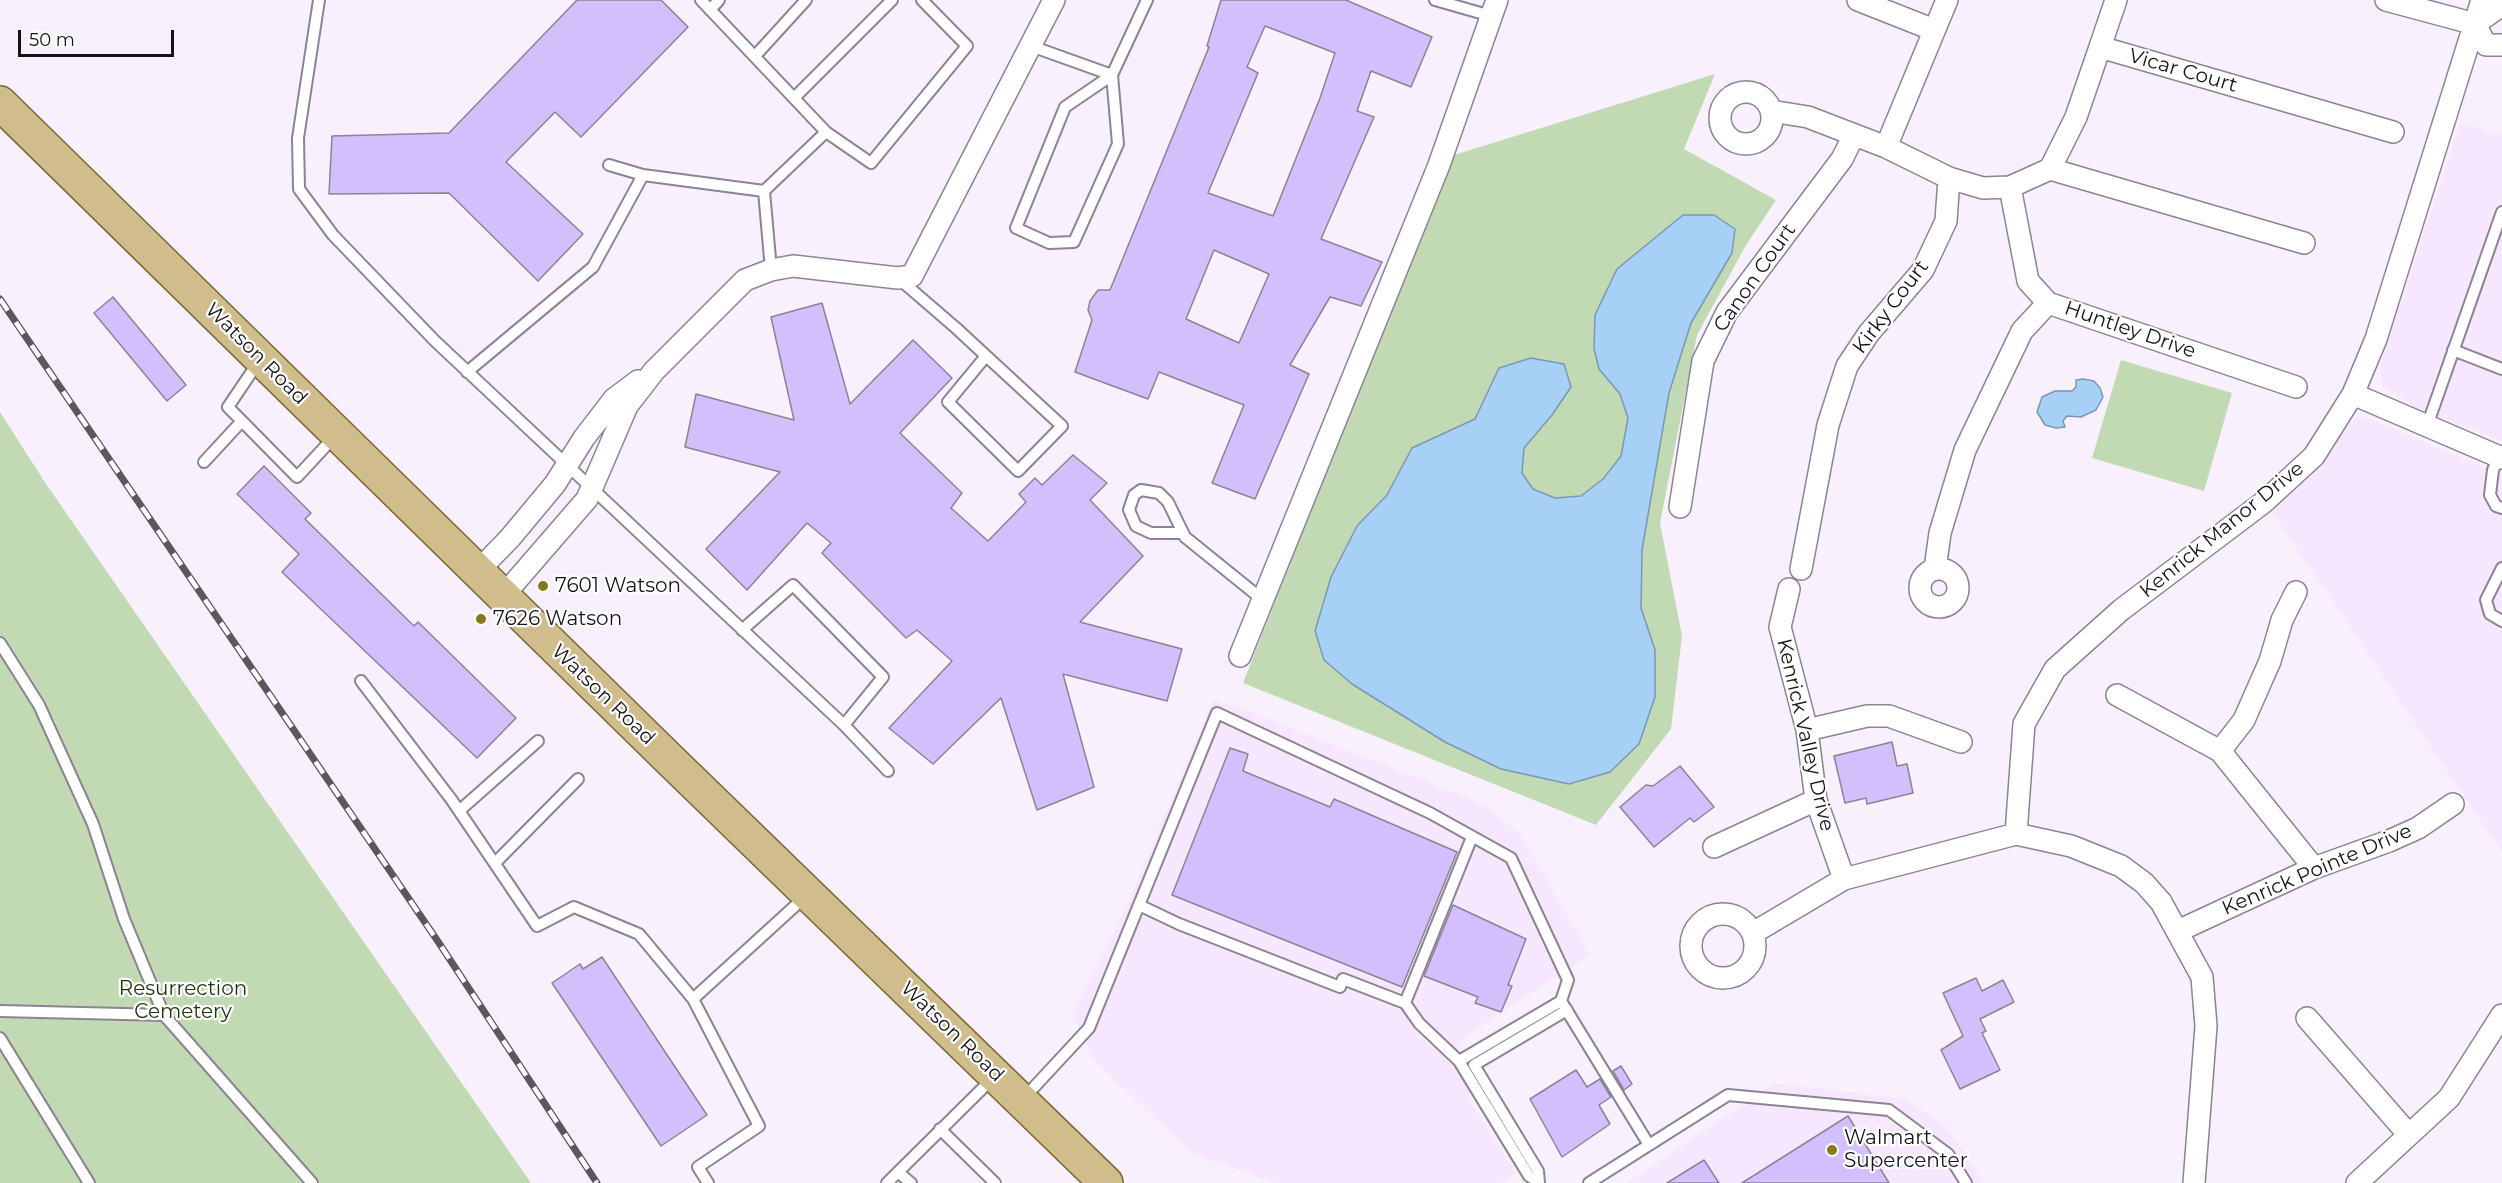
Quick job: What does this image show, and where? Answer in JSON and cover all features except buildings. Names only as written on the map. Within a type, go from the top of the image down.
[{"type":"main road","name":"Watson Road","points":[[0,103],[477,572],[1106,1183]]},
{"type":"street","points":[[503,596],[587,499],[627,406],[654,371],[745,280],[771,270],[793,266],[898,278],[912,276],[1054,0]]},
{"type":"street","points":[[1858,0],[1934,30]]},
{"type":"street","points":[[1886,147],[1947,0]]},
{"type":"street","points":[[1771,111],[1808,117],[1886,147],[1949,178],[1983,188],[2010,187],[2050,169],[2076,117],[2116,0]]},
{"type":"street","points":[[2386,0],[2475,24],[2486,45],[2502,45]]},
{"type":"street","name":"Kenrick Manor Drive","points":[[2016,834],[2024,724],[2055,669],[2121,610],[2264,502],[2314,456],[2353,394],[2376,339],[2482,0]]},
{"type":"street","points":[[2475,24],[2499,7],[2502,8]]},
{"type":"street","points":[[1240,656],[1439,165],[1494,8]]},
{"type":"street","name":"Vicar Court","points":[[2100,47],[2393,132]]},
{"type":"street","name":"Canon Court","points":[[1680,507],[1703,361],[1727,312],[1842,159],[1854,135]]},
{"type":"street","points":[[2050,169],[2304,243]]},
{"type":"street","name":"Kirky Court","points":[[1801,569],[1828,425],[1847,366],[1869,333],[1923,270],[1946,221],[1949,178]]},
{"type":"street","name":"Huntley Drive","points":[[2010,187],[2028,281],[2048,303],[2296,387]]},
{"type":"street","points":[[1935,569],[1940,533],[1965,450],[2022,331],[2048,303]]},
{"type":"street","points":[[477,572],[510,538],[614,399],[654,371]]},
{"type":"street","points":[[2353,394],[2501,457]]},
{"type":"street","name":"Kenrick Valley Drive","points":[[1789,589],[1780,627],[1807,730],[1816,800],[1844,879]]},
{"type":"street","points":[[2220,751],[2244,720],[2270,661],[2282,620],[2296,592]]},
{"type":"street","points":[[2117,695],[2220,751],[2314,868]]},
{"type":"street","points":[[1807,730],[1867,716],[1889,717],[1961,742]]},
{"type":"street","points":[[1714,847],[1816,800]]},
{"type":"street","name":"Kenrick Pointe Drive","points":[[2178,931],[2314,868],[2418,828],[2453,804]]},
{"type":"street","points":[[1753,933],[1844,879],[2016,834],[2071,846],[2121,866],[2144,883],[2161,902],[2202,977],[2206,1026],[2194,1183]]},
{"type":"street","points":[[2357,1183],[2449,1098],[2502,1015]]},
{"type":"street","points":[[2307,1018],[2409,1135]]},
{"type":"lane","points":[[319,0],[298,138],[299,189],[333,235],[467,372],[844,725],[888,771]]},
{"type":"lane","points":[[700,0],[826,132],[871,164],[967,46],[922,0]]},
{"type":"lane","points":[[710,10],[718,0]]},
{"type":"lane","points":[[754,56],[806,0]]},
{"type":"lane","points":[[795,97],[892,0]]},
{"type":"lane","points":[[1112,75],[1065,107],[1016,228],[1048,243],[1074,242],[1118,144],[1112,75],[1147,0]]},
{"type":"lane","points":[[1439,0],[1494,8]]},
{"type":"lane","points":[[1031,46],[1112,75]]},
{"type":"lane","points":[[764,191],[826,132]]},
{"type":"lane","points":[[609,165],[643,175],[764,191]]},
{"type":"lane","points":[[467,372],[593,267],[643,175]]},
{"type":"lane","points":[[764,191],[771,270]]},
{"type":"lane","points":[[2427,426],[2502,212]]},
{"type":"lane","points":[[898,278],[986,356],[1062,426],[1018,471],[948,402],[986,356]]},
{"type":"lane","points":[[2453,350],[2502,369]]},
{"type":"lane","points":[[261,358],[228,407],[297,477],[337,434]]},
{"type":"lane","points":[[204,462],[242,422]]},
{"type":"lane","points":[[2501,457],[2493,470],[2490,495],[2496,506],[2502,508]]},
{"type":"lane","points":[[1181,533],[1151,533],[1136,526],[1129,510],[1134,495],[1141,490],[1159,493],[1168,502],[1181,533],[1263,600]]},
{"type":"lane","points":[[2502,568],[2486,600],[2490,614],[2502,621]]},
{"type":"lane","points":[[742,630],[793,585],[883,677],[844,725]]},
{"type":"lane","points":[[0,644],[39,705],[93,824],[124,918],[164,1015],[312,1183]]},
{"type":"lane","points":[[361,681],[459,811],[537,926],[574,907],[639,934],[693,999],[759,1126],[698,1167],[708,1183]]},
{"type":"lane","points":[[1022,1100],[1089,1028],[1217,712],[1430,813],[1511,858],[1568,980],[1564,1005],[1649,1145]]},
{"type":"lane","points":[[459,811],[538,741]]},
{"type":"lane","points":[[495,863],[578,779]]},
{"type":"lane","points":[[1405,1003],[1472,837]]},
{"type":"lane","points":[[693,999],[808,894]]},
{"type":"lane","points":[[1139,905],[1179,924],[1340,987],[1343,980],[1405,1003],[1419,1023],[1459,1061],[1529,1176],[1539,1183]]},
{"type":"lane","points":[[1459,1061],[1564,1005]]},
{"type":"lane","points":[[1539,1183],[1538,1171],[1474,1065],[1564,1005]]},
{"type":"lane","points":[[0,1011],[164,1015]]},
{"type":"lane","points":[[0,1038],[89,1183]]},
{"type":"lane","points":[[887,1183],[997,1075]]},
{"type":"lane","points":[[1589,1183],[1728,1095],[1889,1110],[1948,1154],[1966,1183]]},
{"type":"lane","points":[[940,1129],[995,1183]]},
{"type":"lane","points":[[898,1172],[910,1183]]},
{"type":"shaded area","points":[[2460,123],[2502,134],[2502,441],[2415,407],[2382,386],[2380,366]]},
{"type":"shaded area","points":[[2357,417],[2373,420],[2502,475],[2502,852],[2272,512],[2310,474]]},
{"type":"shaded area","points":[[1213,700],[1241,708],[1485,805],[1522,836],[1590,955],[1467,1035],[1458,1045],[1472,1104],[1516,1173],[1501,1183],[1276,1183],[1192,1154],[1093,1059],[1072,1013],[1126,908]]},
{"type":"shaded area","points":[[1775,1083],[1906,1099],[1945,1125],[1985,1183],[1627,1183]]},
{"type":"green space","points":[[1715,74],[1684,149],[1776,200],[1746,245],[1697,335],[1660,523],[1682,636],[1671,729],[1596,825],[1243,683],[1451,156]],"holes":[[[1683,215],[1732,253],[1691,323],[1669,393],[1642,550],[1641,608],[1655,650],[1501,769],[1445,742],[1352,684],[1357,526],[1387,495],[1412,448],[1475,419],[1499,368],[1552,415],[1524,448],[1522,473],[1533,489],[1555,498],[1582,496],[1603,479],[1621,456],[1628,418],[1620,394],[1599,369],[1654,239]]]},
{"type":"green space","points":[[2121,360],[2232,393],[2204,491],[2092,458]]},
{"type":"green space","name":"Resurrection Cemetery","points":[[0,412],[44,481],[531,1183],[0,1183]]},
{"type":"water","points":[[1683,215],[1714,215],[1735,229],[1732,253],[1691,323],[1669,393],[1642,550],[1641,608],[1655,650],[1655,697],[1639,744],[1610,772],[1569,784],[1501,769],[1445,742],[1352,684],[1324,660],[1315,631],[1331,577],[1357,526],[1387,495],[1412,448],[1475,419],[1499,368],[1531,358],[1564,364],[1571,387],[1552,415],[1524,448],[1522,473],[1533,489],[1555,498],[1581,496],[1603,479],[1621,456],[1628,418],[1620,394],[1599,369],[1594,349],[1595,315],[1617,269]]},
{"type":"water","points":[[2076,380],[2094,381],[2100,388],[2103,397],[2096,410],[2081,417],[2067,416],[2063,421],[2065,427],[2056,428],[2045,425],[2037,412],[2042,397],[2055,391],[2072,391],[2076,387]]},
{"type":"railway","points":[[0,299],[437,940],[597,1183]]},
{"type":"place","name":"7601 Watson","points":[[543,586]]},
{"type":"place","name":"7626 Watson","points":[[481,619]]},
{"type":"place","name":"Walmart Supercenter","points":[[1832,1150]]}]
